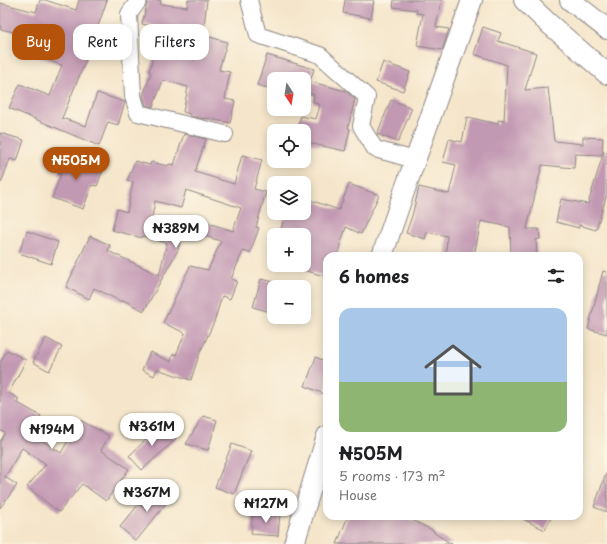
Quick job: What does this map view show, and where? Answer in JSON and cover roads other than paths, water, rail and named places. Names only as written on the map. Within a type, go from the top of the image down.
[{"type":"street","points":[[139,0],[128,14],[133,96],[138,113],[226,134]]},
{"type":"street","points":[[249,0],[258,35],[320,55],[367,97],[361,126],[375,149],[415,160]]},
{"type":"street","points":[[383,252],[472,0]]},
{"type":"street","points":[[524,0],[607,74]]},
{"type":"street","points":[[570,0],[607,29]]},
{"type":"street","points":[[294,544],[323,450]]}]
